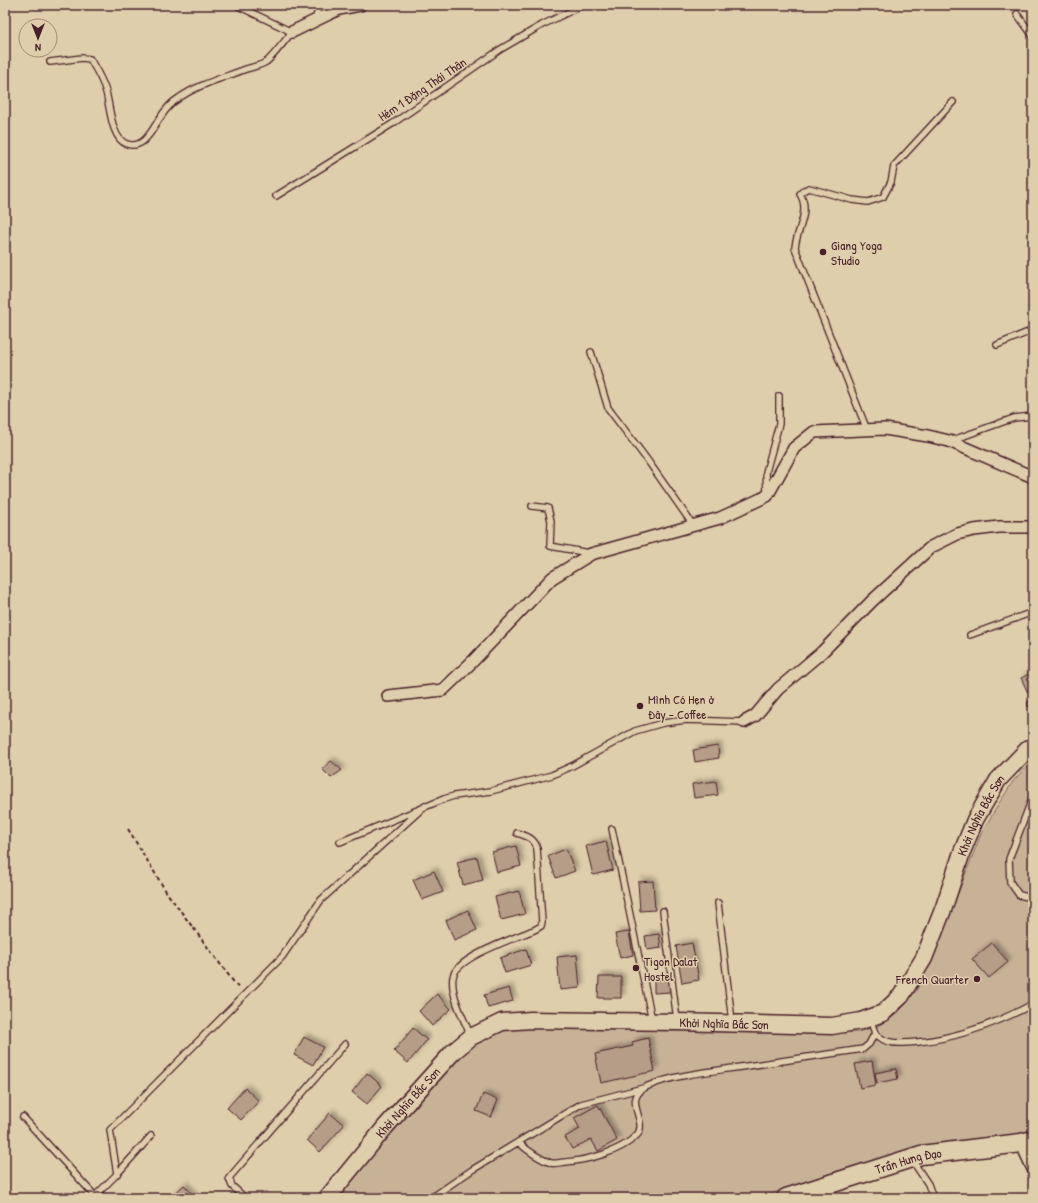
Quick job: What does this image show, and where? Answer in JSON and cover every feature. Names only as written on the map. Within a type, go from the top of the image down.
[{"type":"main road","name":"Trần Hưng Đạo","points":[[786,1198],[921,1155],[1027,1141]]},
{"type":"street","points":[[292,32],[339,9],[360,5]]},
{"type":"street","points":[[388,696],[443,690],[473,661],[552,578],[591,554],[720,518],[767,496],[794,448],[814,432],[884,429],[928,436],[949,441],[1033,477]]},
{"type":"street","points":[[744,722],[755,716],[778,689],[822,652],[872,601],[931,547],[957,534],[974,530],[999,527],[1033,527]]},
{"type":"street","name":"Khởi Nghĩa Bắc Sơn","points":[[327,1198],[386,1126],[453,1052],[471,1037],[502,1022],[532,1020],[872,1026],[883,1013],[895,1003],[910,982],[924,958],[975,820],[998,780],[1027,750],[1033,746]]},
{"type":"street","points":[[1027,1141],[1033,1169]]},
{"type":"lane","points":[[50,62],[82,58],[90,60],[106,91],[116,134],[127,145],[143,142],[160,116],[173,102],[202,85],[267,62],[292,32],[236,5]]},
{"type":"lane","points":[[316,20],[318,5]]},
{"type":"lane","name":"Hẻm 1 Đặng Thái Thân","points":[[276,196],[392,124],[501,49],[542,24],[582,5]]},
{"type":"lane","points":[[1017,14],[1033,36]]},
{"type":"lane","points":[[867,430],[795,248],[804,213],[803,199],[800,194],[809,188],[852,200],[868,202],[884,197],[891,182],[894,166],[952,102]]},
{"type":"lane","points":[[997,345],[1033,330]]},
{"type":"lane","points":[[591,352],[608,408],[648,461],[693,525]]},
{"type":"lane","points":[[767,496],[766,472],[779,424],[779,396]]},
{"type":"lane","points":[[949,441],[1014,418],[1033,416]]},
{"type":"lane","points":[[532,506],[548,508],[551,521],[550,546],[591,554]]},
{"type":"lane","points":[[970,634],[1033,612]]},
{"type":"lane","points":[[340,842],[425,806],[454,796],[491,791],[552,775],[572,766],[635,731],[663,723],[686,720],[744,722]]},
{"type":"lane","points":[[1033,796],[1009,859],[1010,882],[1019,895],[1033,898]]},
{"type":"lane","points":[[117,1174],[110,1130],[282,957],[321,900],[425,806]]},
{"type":"lane","points":[[612,829],[653,1022]]},
{"type":"lane","points":[[471,1037],[454,995],[452,985],[454,973],[459,965],[481,952],[536,929],[541,926],[542,922],[537,848],[533,840],[517,833]]},
{"type":"lane","points":[[718,903],[732,1024]]},
{"type":"lane","points":[[663,911],[677,1022]]},
{"type":"lane","points":[[872,1026],[882,1039],[891,1042],[910,1043],[932,1041],[955,1036],[1006,1018],[1033,1004]]},
{"type":"lane","points":[[431,1198],[472,1170],[581,1104],[685,1076],[863,1049],[869,1044],[872,1026]]},
{"type":"lane","points":[[245,1198],[232,1186],[229,1178],[345,1044]]},
{"type":"lane","points":[[518,1142],[532,1155],[552,1163],[584,1160],[620,1147],[638,1135],[641,1126],[635,1104],[635,1096],[647,1086]]},
{"type":"lane","points":[[23,1117],[96,1197],[151,1136]]},
{"type":"lane","points":[[912,1158],[928,1184],[933,1198]]},
{"type":"path","points":[[128,829],[168,893],[243,995]]},
{"type":"shaded area","name":"French Quarter","points":[[1033,760],[1033,1130],[1016,1134],[965,1140],[902,1152],[834,1172],[759,1198],[337,1198],[427,1090],[451,1064],[474,1042],[500,1031],[529,1028],[832,1034],[858,1032],[878,1026],[897,1014],[916,991],[945,927],[981,834],[1014,780]]},
{"type":"building","points":[[1033,672],[1033,691],[1028,693],[1021,678]]},
{"type":"building","points":[[718,746],[719,758],[695,762],[693,750]]},
{"type":"building","points":[[331,761],[342,770],[331,778],[322,769]]},
{"type":"building","points":[[716,781],[718,795],[694,798],[692,784]]},
{"type":"building","points":[[606,841],[613,870],[593,875],[586,846]]},
{"type":"building","points":[[516,846],[521,866],[497,872],[492,852]]},
{"type":"building","points":[[566,849],[575,871],[556,878],[548,856]]},
{"type":"building","points":[[477,857],[483,880],[463,885],[457,862]]},
{"type":"building","points":[[434,871],[443,892],[422,900],[413,880]]},
{"type":"building","points":[[653,881],[655,910],[640,911],[638,882]]},
{"type":"building","points":[[519,891],[525,914],[501,920],[495,897]]},
{"type":"building","points":[[468,910],[477,930],[454,940],[446,920]]},
{"type":"building","points":[[629,932],[633,955],[620,958],[615,934]]},
{"type":"building","points":[[659,934],[661,948],[647,950],[645,936]]},
{"type":"building","points":[[692,943],[699,980],[682,983],[676,946]]},
{"type":"building","points":[[992,943],[1008,962],[989,978],[972,959]]},
{"type":"building","points":[[526,949],[531,965],[505,973],[500,958]]},
{"type":"building","points":[[577,955],[580,988],[560,990],[557,957]]},
{"type":"building","points":[[599,977],[621,977],[621,998],[598,998]]},
{"type":"building","points":[[670,979],[670,992],[654,993],[654,980]]},
{"type":"building","points":[[509,988],[513,1001],[488,1008],[484,995]]},
{"type":"building","points":[[437,994],[451,1009],[432,1026],[419,1011]]},
{"type":"building","points":[[413,1028],[427,1040],[408,1063],[394,1051]]},
{"type":"building","points":[[304,1037],[323,1047],[313,1065],[294,1055]]},
{"type":"building","points":[[648,1038],[655,1071],[601,1083],[595,1054],[633,1046],[632,1042]]},
{"type":"building","points":[[872,1061],[876,1085],[860,1088],[855,1064]]},
{"type":"building","points":[[896,1069],[898,1079],[877,1083],[875,1073]]},
{"type":"building","points":[[367,1073],[382,1086],[367,1104],[352,1092]]},
{"type":"building","points":[[245,1088],[259,1101],[241,1120],[227,1108]]},
{"type":"building","points":[[483,1094],[498,1100],[491,1117],[476,1111]]},
{"type":"building","points":[[598,1105],[617,1140],[598,1151],[591,1139],[572,1149],[565,1137],[580,1129],[574,1118]]},
{"type":"building","points":[[330,1113],[344,1125],[320,1152],[307,1140]]},
{"type":"building","points":[[184,1185],[194,1196],[192,1198],[170,1198]]},
{"type":"place","name":"Giang Yoga Studio","points":[[823,252]]},
{"type":"place","name":"Mình Có Hẹn ở Đây - Coffee","points":[[640,706]]},
{"type":"place","name":"Tigon Dalat Hostel","points":[[636,968]]},
{"type":"place","name":"French Quarter","points":[[977,979]]}]
